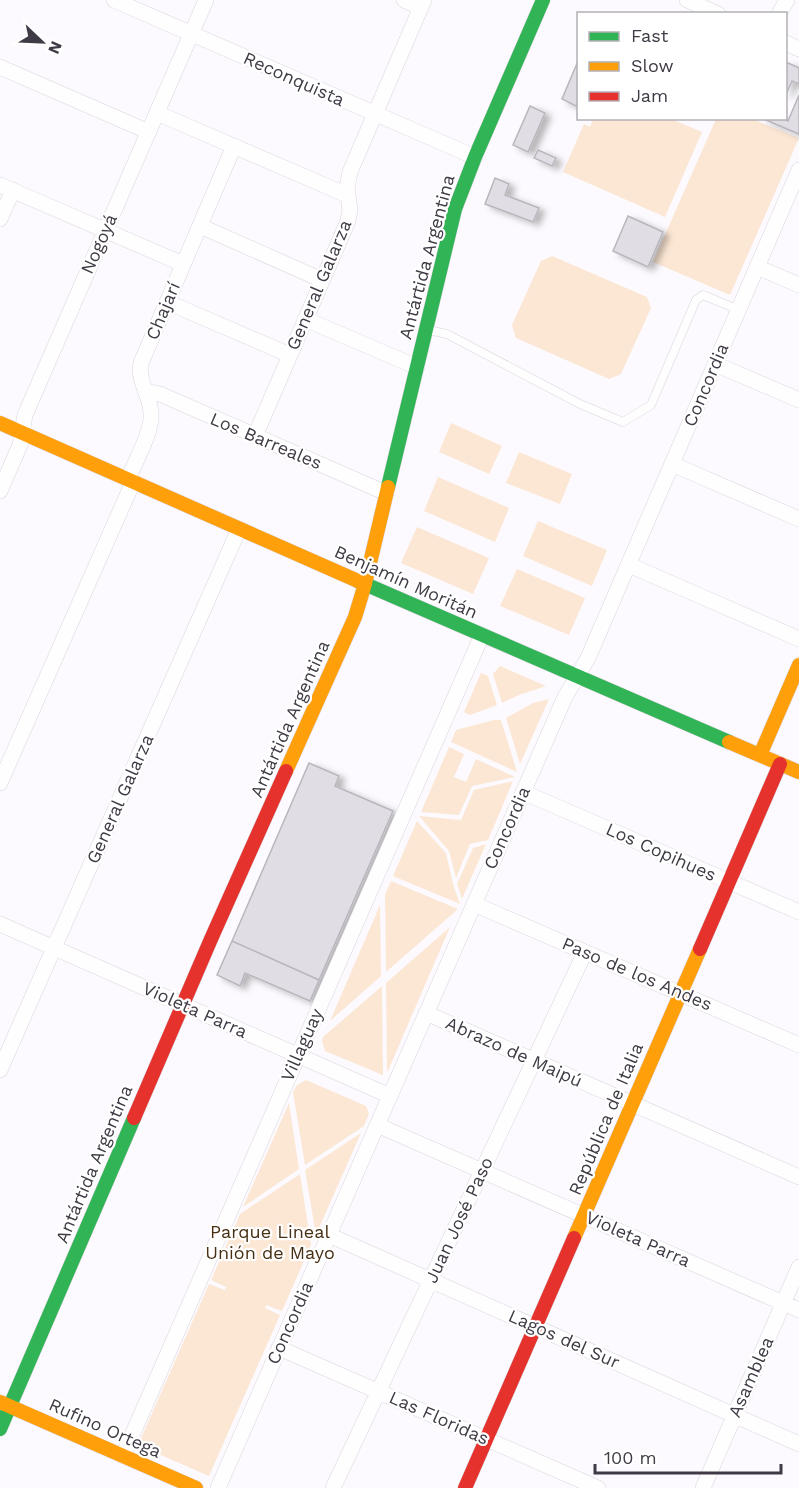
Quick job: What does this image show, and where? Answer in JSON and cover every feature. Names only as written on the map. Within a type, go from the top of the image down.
[{"type":"street","name":"Reconquista","points":[[114,0],[475,157]]},
{"type":"street","name":"Nogoyá","points":[[0,491],[18,451],[25,415],[206,0]]},
{"type":"street","points":[[404,0],[423,4]]},
{"type":"street","name":"Antártida Argentina","points":[[0,1429],[5,1404],[351,629],[359,605],[455,209],[543,0]]},
{"type":"street","points":[[687,0],[714,12]]},
{"type":"street","name":"General Galarza","points":[[255,436],[349,216],[350,204],[347,188],[350,172],[423,4]]},
{"type":"street","points":[[0,67],[149,132]]},
{"type":"street","points":[[157,113],[347,195]]},
{"type":"street","name":"Chajarí","points":[[0,783],[130,480],[151,423],[151,411],[140,368],[234,146]]},
{"type":"street","name":"Concordia","points":[[218,1488],[568,691],[586,663],[799,170]]},
{"type":"street","points":[[0,219],[6,188],[183,264]]},
{"type":"street","points":[[200,226],[322,280]]},
{"type":"street","points":[[757,267],[799,285]]},
{"type":"street","points":[[167,302],[290,355]]},
{"type":"street","points":[[305,319],[417,367]]},
{"type":"street","points":[[715,364],[799,400]]},
{"type":"street","name":"Los Barreales","points":[[145,392],[160,394],[386,493]]},
{"type":"street","name":"Benjamín Moritán","points":[[0,423],[364,584],[799,772]]},
{"type":"street","points":[[672,464],[799,519]]},
{"type":"street","name":"General Galarza","points":[[0,1070],[239,529]]},
{"type":"street","points":[[629,565],[799,639]]},
{"type":"street","name":"Villaguay","points":[[123,1456],[482,635]]},
{"type":"street","points":[[760,756],[799,665]]},
{"type":"street","name":"República de Italia","points":[[465,1488],[780,764]]},
{"type":"street","name":"Los Copihues","points":[[523,792],[799,912]]},
{"type":"street","name":"Paso de los Andes","points":[[474,904],[799,1045]]},
{"type":"street","name":"Violeta Parra","points":[[0,924],[390,1096]]},
{"type":"street","name":"Juan José Paso","points":[[333,1488],[585,952]]},
{"type":"street","name":"Abrazo de Maipú","points":[[426,1013],[799,1177]]},
{"type":"street","name":"Violeta Parra","points":[[377,1125],[799,1310]]},
{"type":"street","name":"Lagos del Sur","points":[[329,1235],[799,1444]]},
{"type":"street","name":"Asamblea","points":[[703,1488],[799,1267]]},
{"type":"street","name":"Las Floridas","points":[[279,1348],[598,1488]]},
{"type":"street","name":"Rufino Ortega","points":[[5,1404],[196,1488]]},
{"type":"lane","points":[[426,330],[447,334],[580,404],[623,422],[651,405],[696,300],[703,296],[739,310]]},
{"type":"green space","points":[[593,120],[673,120],[702,132],[665,217],[563,172],[584,124],[590,127]]},
{"type":"green space","points":[[716,120],[754,120],[799,138],[730,295],[653,262]]},
{"type":"green space","points":[[552,256],[647,297],[651,308],[621,374],[609,379],[516,338],[512,325],[541,261]]},
{"type":"green space","points":[[451,423],[502,446],[489,474],[439,452]]},
{"type":"green space","points":[[519,452],[572,474],[560,504],[506,483]]},
{"type":"green space","points":[[438,477],[509,508],[495,542],[424,511]]},
{"type":"green space","points":[[538,521],[607,550],[592,586],[523,556]]},
{"type":"green space","points":[[417,527],[489,558],[473,594],[401,563]]},
{"type":"green space","points":[[517,569],[585,598],[569,635],[500,606]]},
{"type":"green space","points":[[500,666],[546,686],[502,703],[493,674]]},
{"type":"green space","points":[[481,673],[488,676],[497,705],[470,715],[464,712]]},
{"type":"green space","points":[[549,699],[520,764],[506,718],[533,703]]},
{"type":"green space","points":[[501,720],[517,772],[451,742],[456,730]]},
{"type":"green space","points":[[449,747],[464,754],[454,777],[466,782],[476,759],[515,777],[472,786],[459,815],[421,812]]},
{"type":"green space","points":[[513,781],[488,840],[470,844],[456,878],[449,851],[419,816],[461,820],[474,790]]},
{"type":"green space","points":[[417,821],[446,853],[460,904],[393,876]]},
{"type":"green space","points":[[486,844],[462,899],[457,884],[473,848]]},
{"type":"green space","points":[[391,881],[458,909],[386,972],[385,895]]},
{"type":"green space","points":[[380,905],[381,976],[330,1021]]},
{"type":"green space","points":[[450,927],[387,1073],[386,983]]},
{"type":"green space","points":[[382,986],[383,1075],[325,1051],[322,1041],[323,1037]]},
{"type":"green space","points":[[306,1080],[366,1106],[369,1114],[364,1126],[305,1165],[293,1092],[297,1085]]},
{"type":"green space","name":"Parque Lineal Unión de Mayo","points":[[289,1103],[299,1169],[243,1207]]},
{"type":"green space","name":"Parque Lineal Unión de Mayo","points":[[361,1133],[316,1235],[305,1170]]},
{"type":"green space","points":[[300,1174],[311,1245],[282,1311],[266,1305],[265,1308],[280,1315],[209,1476],[138,1445],[209,1284],[225,1290],[226,1287],[211,1280],[240,1214]]},
{"type":"building","points":[[787,62],[799,68],[799,84],[792,81],[787,93]]},
{"type":"building","points":[[577,63],[577,106],[562,99]]},
{"type":"building","points":[[799,95],[799,134],[766,120],[788,121]]},
{"type":"building","points":[[530,106],[545,113],[528,152],[513,145]]},
{"type":"building","points":[[538,150],[556,158],[552,166],[534,158]]},
{"type":"building","points":[[495,178],[509,184],[505,195],[539,208],[533,222],[485,204]]},
{"type":"building","points":[[628,216],[663,232],[648,267],[613,251]]},
{"type":"building","points":[[309,763],[339,776],[335,786],[393,811],[319,980],[232,941]]},
{"type":"building","points":[[232,941],[319,980],[310,1001],[245,973],[240,986],[217,975]]},
{"type":"traffic: fast","points":[[388,487],[455,209],[543,0]]},
{"type":"traffic: fast","points":[[358,581],[729,742]]},
{"type":"traffic: fast","points":[[0,1429],[134,1118]]},
{"type":"traffic: slow","points":[[0,423],[358,581]]},
{"type":"traffic: slow","points":[[286,771],[355,617],[388,487]]},
{"type":"traffic: slow","points":[[760,755],[799,665]]},
{"type":"traffic: slow","points":[[729,742],[799,772]]},
{"type":"traffic: slow","points":[[574,1238],[700,949]]},
{"type":"traffic: slow","points":[[0,1402],[196,1488]]},
{"type":"traffic: jam","points":[[700,949],[780,764]]},
{"type":"traffic: jam","points":[[134,1118],[286,771]]},
{"type":"traffic: jam","points":[[465,1488],[574,1238]]}]
